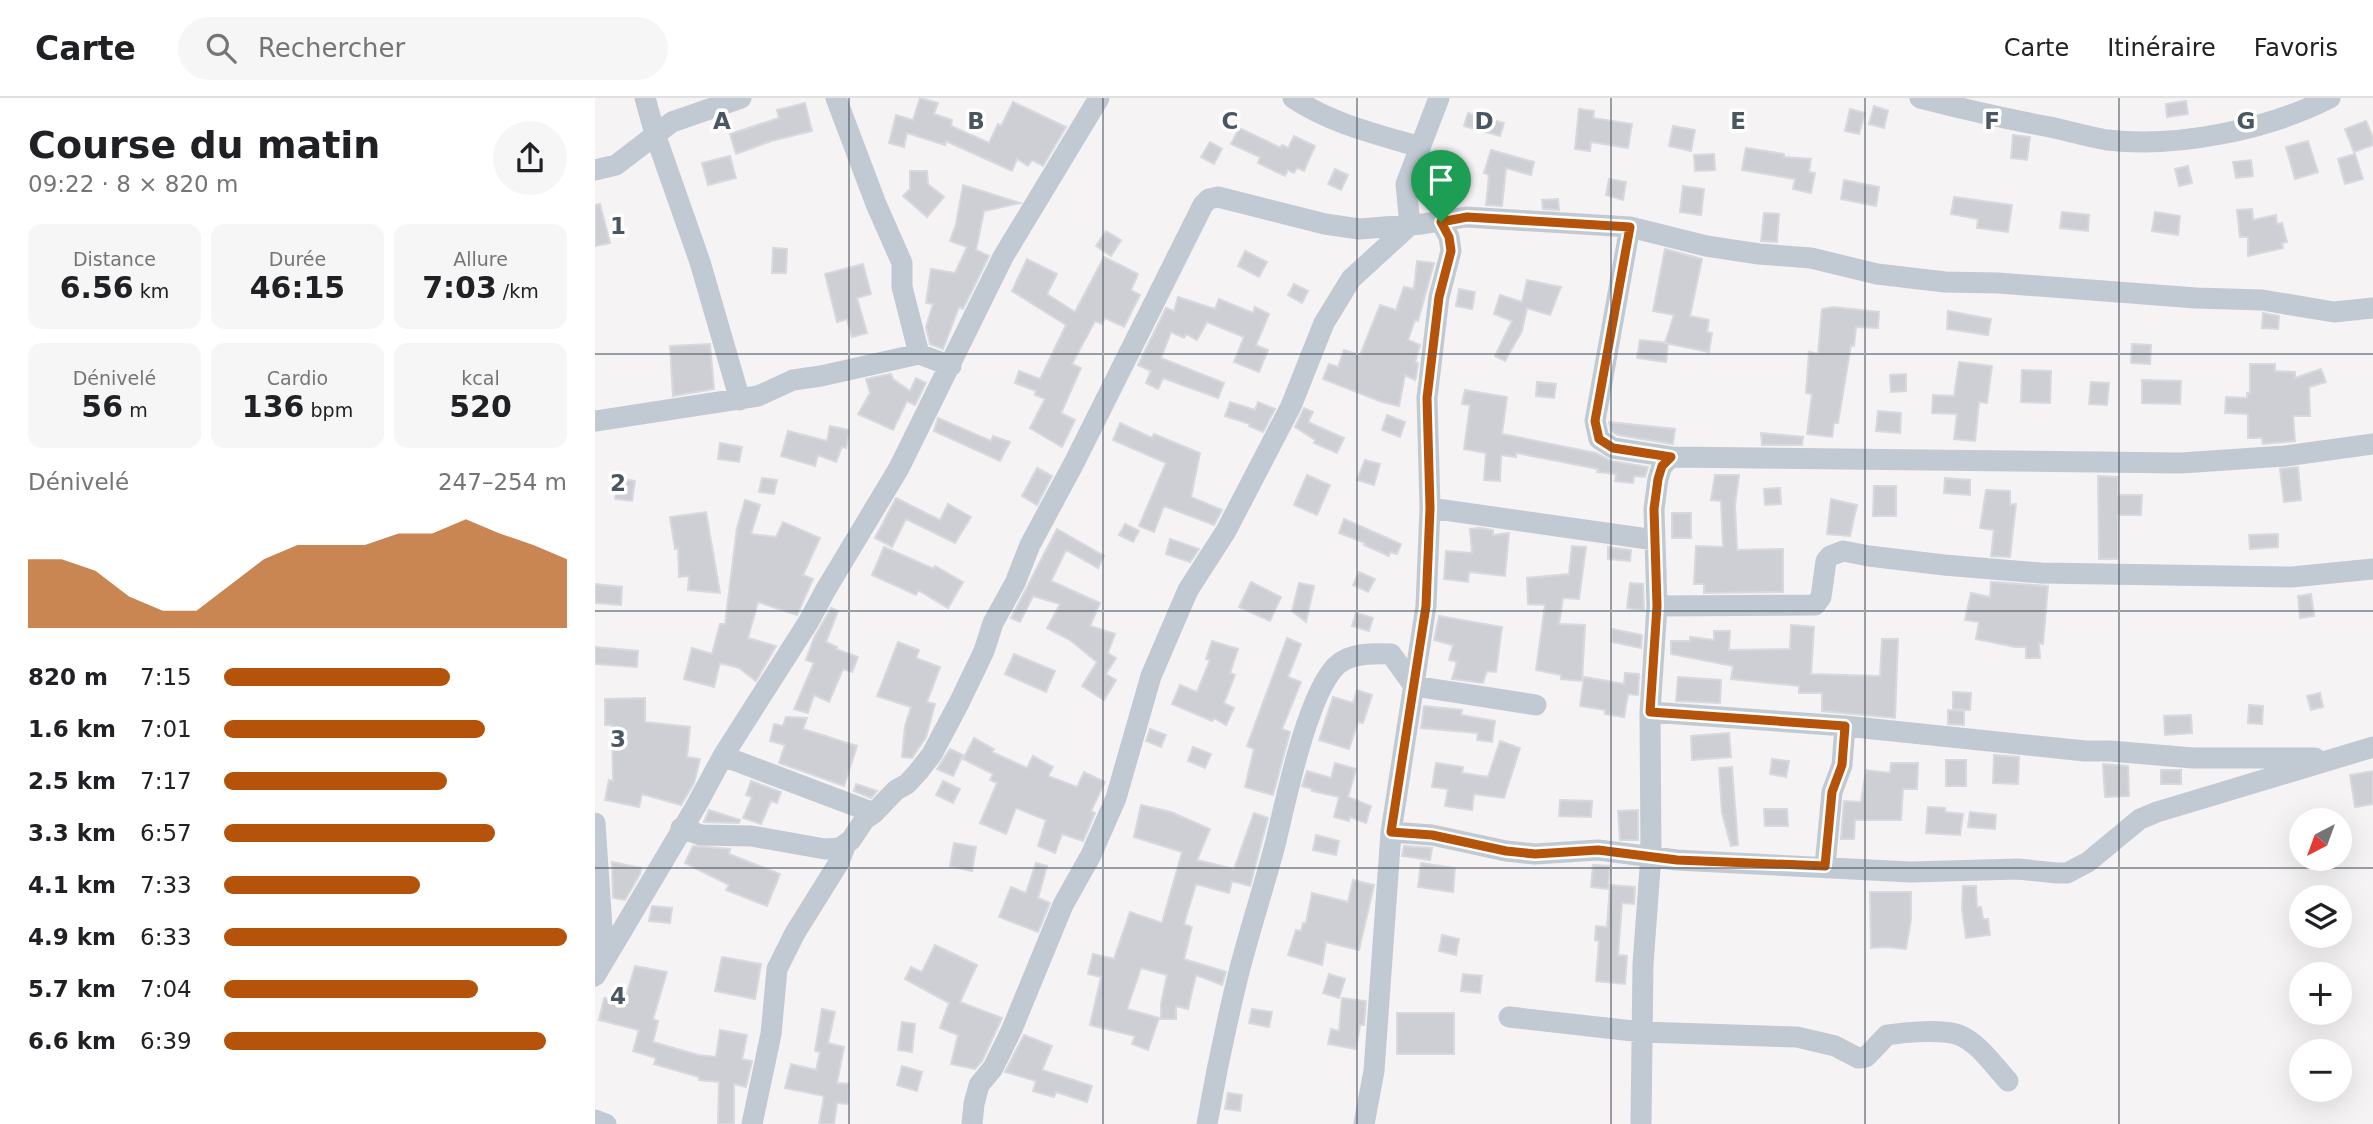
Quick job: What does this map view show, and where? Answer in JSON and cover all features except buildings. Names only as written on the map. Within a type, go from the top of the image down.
[{"type":"street","points":[[645,98],[700,262],[740,400]]},
{"type":"street","points":[[595,170],[616,165],[672,122],[741,98]]},
{"type":"street","points":[[836,98],[902,264],[902,287],[919,354]]},
{"type":"street","points":[[600,967],[723,756],[809,621],[916,438],[1003,257],[1099,98]]},
{"type":"street","points":[[1293,98],[1312,111],[1343,125],[1420,147]]},
{"type":"street","points":[[1410,225],[1406,184],[1439,98]]},
{"type":"street","points":[[1920,98],[2107,140],[2157,141],[2203,137],[2253,127],[2310,108],[2330,98]]},
{"type":"street","points":[[681,828],[701,835],[751,836],[825,849],[841,848],[865,819],[907,783],[932,754],[984,651],[993,623],[1015,583],[1030,545],[1203,205],[1209,199],[1218,197],[1325,224],[1359,229],[1467,217],[1630,227],[1706,246],[1811,258],[1877,274],[1904,277],[2196,298],[2262,300],[2334,312],[2373,308]]},
{"type":"street","points":[[1364,1124],[1374,1071],[1391,832],[1426,606],[1430,508],[1427,398],[1439,297],[1451,251],[1449,237],[1441,222]]},
{"type":"street","points":[[972,1124],[979,1085],[993,1068],[1063,905],[1091,855],[1116,798],[1151,676],[1183,600],[1220,541],[1291,406],[1324,323],[1351,279],[1410,225]]},
{"type":"street","points":[[1630,227],[1595,421],[1596,433],[1603,443],[1613,448],[1671,457],[2181,463],[2285,456],[2373,444]]},
{"type":"street","points":[[595,421],[740,400],[774,391],[793,380],[919,354],[951,366]]},
{"type":"street","points":[[1641,1124],[1643,964],[1651,855],[1650,712],[1657,606],[1654,509],[1662,466],[1671,457]]},
{"type":"street","points":[[1430,508],[1655,540]]},
{"type":"street","points":[[1657,606],[1815,605],[1821,597],[1826,561],[1843,551],[1944,565],[2041,573],[2292,577],[2373,569]]},
{"type":"street","points":[[1207,1124],[1240,970],[1287,793],[1311,714],[1334,667],[1343,660],[1373,653],[1387,654],[1394,656],[1413,686],[1536,705]]},
{"type":"street","points":[[1650,712],[1906,731],[1967,740],[2193,758],[2336,759]]},
{"type":"street","points":[[1825,866],[1832,792],[1842,765],[1845,726]]},
{"type":"street","points":[[1391,832],[1432,835],[1506,851],[1535,854],[1598,850],[1677,860],[1911,872],[2018,869],[2067,873],[2088,862],[2140,819],[2373,747]]},
{"type":"street","points":[[723,756],[874,813]]},
{"type":"street","points":[[595,823],[600,967]]},
{"type":"street","points":[[752,1124],[771,1034],[777,969],[795,933],[838,864],[846,844]]},
{"type":"street","points":[[1509,1017],[1642,1032],[1797,1037],[1835,1046],[1858,1058],[1866,1057],[1887,1035],[1948,1033],[1960,1035],[1971,1042],[2008,1081]]},
{"type":"street","points":[[595,1120],[606,1124]]},
{"type":"route","points":[[1467,217],[1630,227],[1595,421],[1599,439],[1613,448],[1671,457],[1662,466],[1654,509],[1658,579],[1650,712],[1845,726],[1842,765],[1832,792],[1825,866],[1677,860],[1598,850],[1535,854],[1506,851],[1432,835],[1391,832],[1426,606],[1430,508],[1427,398],[1439,297],[1451,251],[1449,237],[1441,222],[1467,217]]}]
